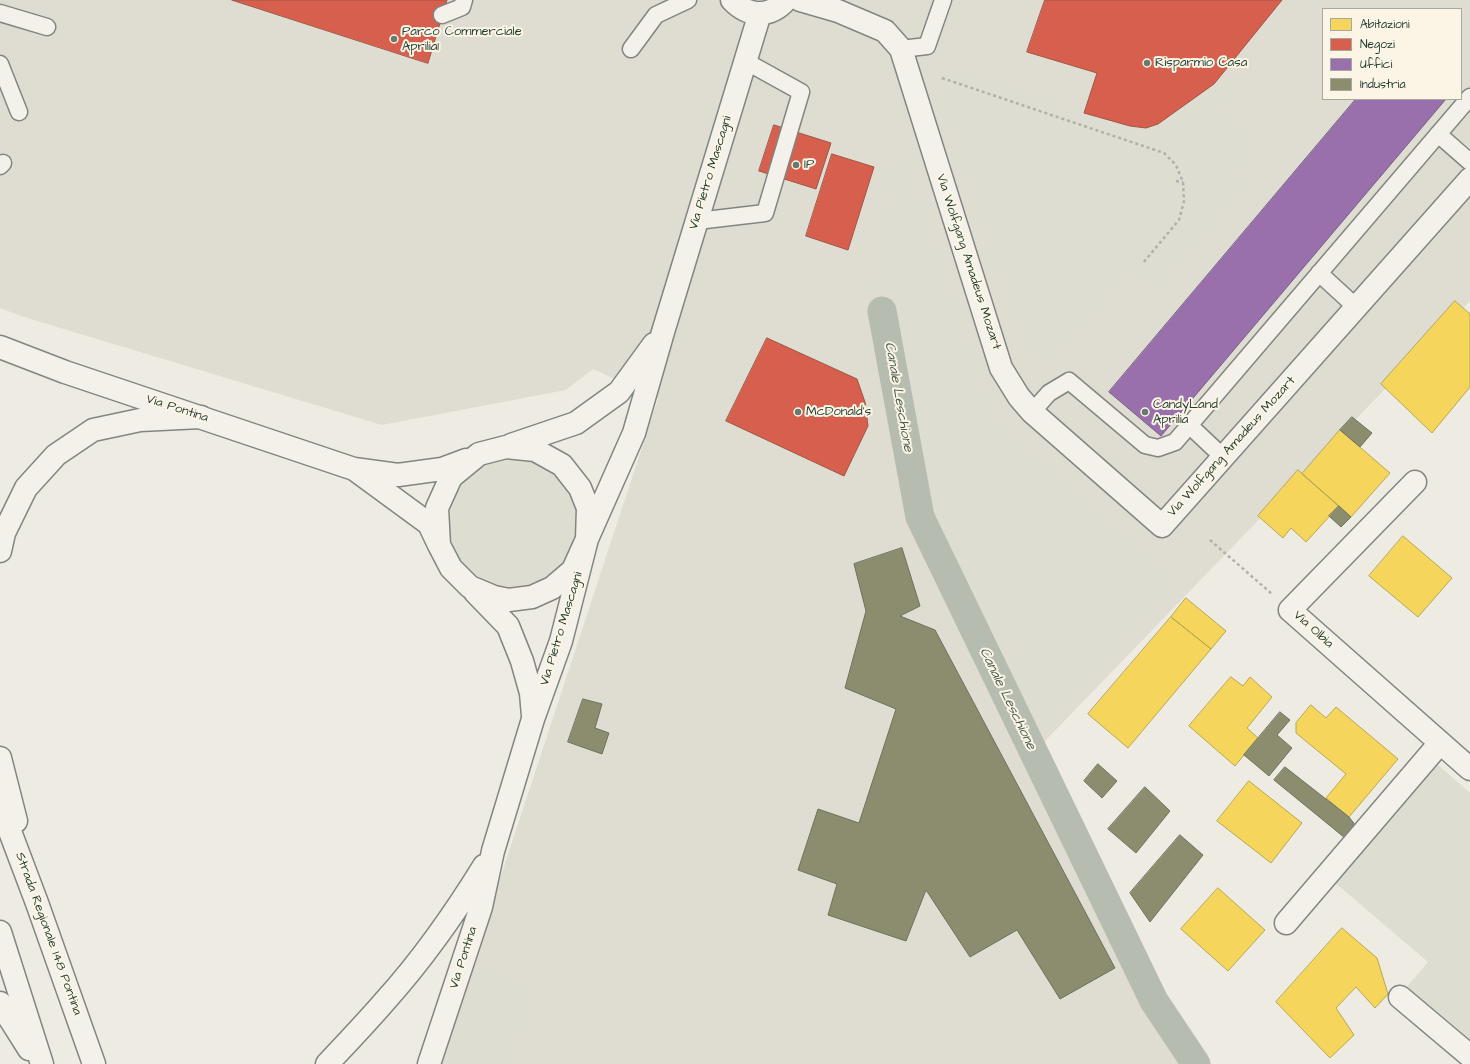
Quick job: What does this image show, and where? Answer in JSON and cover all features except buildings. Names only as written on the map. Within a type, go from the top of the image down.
[{"type":"main road","points":[[732,0],[748,12],[760,13],[771,12],[781,6],[786,0]]},
{"type":"main road","name":"Via Wolfgang Amadeus Mozart","points":[[800,0],[830,5],[885,31],[900,49],[1001,368],[1018,397],[1032,412],[1162,526],[1470,179]]},
{"type":"main road","name":"Via Pietro Mascagni","points":[[470,587],[494,597],[509,600],[532,597],[552,588],[573,570],[634,433],[663,332],[760,13]]},
{"type":"main road","name":"Via Pietro Mascagni","points":[[354,469],[398,475],[442,469],[479,454],[506,447],[576,423],[619,392],[663,332]]},
{"type":"main road","name":"Via Pontina","points":[[0,347],[65,372],[354,469]]},
{"type":"main road","points":[[0,550],[4,533],[26,488],[56,455],[93,430],[140,420],[202,418]]},
{"type":"main road","name":"Via Pietro Mascagni","points":[[493,851],[534,719],[561,641],[587,539],[588,508],[580,488],[562,465],[535,450],[506,447]]},
{"type":"main road","name":"Via Pietro Mascagni","points":[[439,545],[437,508],[451,476],[479,454]]},
{"type":"main road","name":"Via Pietro Mascagni","points":[[354,469],[429,524],[451,568],[508,626],[522,661],[530,693],[534,719]]},
{"type":"main road","name":"Via Olbia","points":[[1415,482],[1290,610],[1470,769]]},
{"type":"main road","points":[[1286,923],[1440,743]]},
{"type":"main road","points":[[0,758],[37,903]]},
{"type":"main road","name":"Strada Regionale 148 Pontina","points":[[0,805],[37,903],[94,1064]]},
{"type":"main road","points":[[327,1064],[386,1001],[430,945],[468,891],[493,851]]},
{"type":"main road","name":"Via Pontina","points":[[429,1064],[481,907],[493,851]]},
{"type":"main road","points":[[0,932],[42,1064]]},
{"type":"main road","points":[[1400,997],[1470,1056]]},
{"type":"main road","points":[[0,1003],[38,1064]]},
{"type":"lane","points":[[442,15],[462,7],[464,0]]},
{"type":"lane","points":[[900,49],[927,46],[943,0]]},
{"type":"lane","points":[[630,49],[657,8],[689,1]]},
{"type":"lane","points":[[0,13],[47,28]]},
{"type":"lane","points":[[697,221],[765,213],[801,92],[745,61]]},
{"type":"lane","points":[[0,64],[20,112]]},
{"type":"lane","points":[[1032,412],[1049,393],[1069,381],[1145,444],[1158,448],[1175,442],[1470,97]]},
{"type":"lane","points":[[1438,134],[1470,162]]},
{"type":"lane","points":[[1319,273],[1356,307]]},
{"type":"lane","points":[[1189,426],[1223,457]]},
{"type":"path","points":[[942,78],[1164,153],[1176,165],[1183,182],[1184,200],[1179,220],[1143,263]]},
{"type":"path","points":[[1176,181],[1183,182]]},
{"type":"path","points":[[1210,540],[1290,610]]},
{"type":"shaded area","points":[[0,0],[1470,0],[1470,301],[1034,753],[1154,1001],[1196,1064],[439,1064],[658,399],[593,369],[566,390],[382,425],[24,317],[0,308]]},
{"type":"shaded area","points":[[958,71],[1084,113],[1130,126],[1146,128],[1158,124],[1214,84],[1227,94],[1215,109],[1256,143],[1229,172],[1243,186],[1154,287],[1130,267],[1051,356],[1040,361],[1030,355],[948,104]]},
{"type":"shaded area","points":[[904,162],[979,389],[992,416],[1013,439],[1173,582],[1035,735],[924,513],[891,306],[871,306],[890,163]]},
{"type":"shaded area","points":[[507,459],[519,459],[538,464],[549,470],[562,482],[572,498],[576,511],[576,535],[572,548],[566,559],[554,572],[532,584],[519,587],[507,587],[488,582],[477,576],[464,564],[452,542],[449,529],[449,517],[454,498],[460,487],[472,474],[494,462]]},
{"type":"shaded area","points":[[1436,763],[1470,793],[1470,1043],[1405,989],[1428,962],[1333,881]]},
{"type":"shaded area","points":[[479,970],[530,990],[505,1064],[449,1064]]},
{"type":"waterway","name":"Canale Leschione","points":[[882,311],[920,517],[1154,1001],[1196,1064]]},
{"type":"place","name":"Parco Commerciale Aprilia1","points":[[394,39]]},
{"type":"place","name":"Risparmio Casa","points":[[1147,63]]},
{"type":"place","name":"IP","points":[[796,165]]},
{"type":"place","name":"McDonald's","points":[[798,412]]},
{"type":"place","name":"CandyLand Aprilia","points":[[1145,412]]}]
